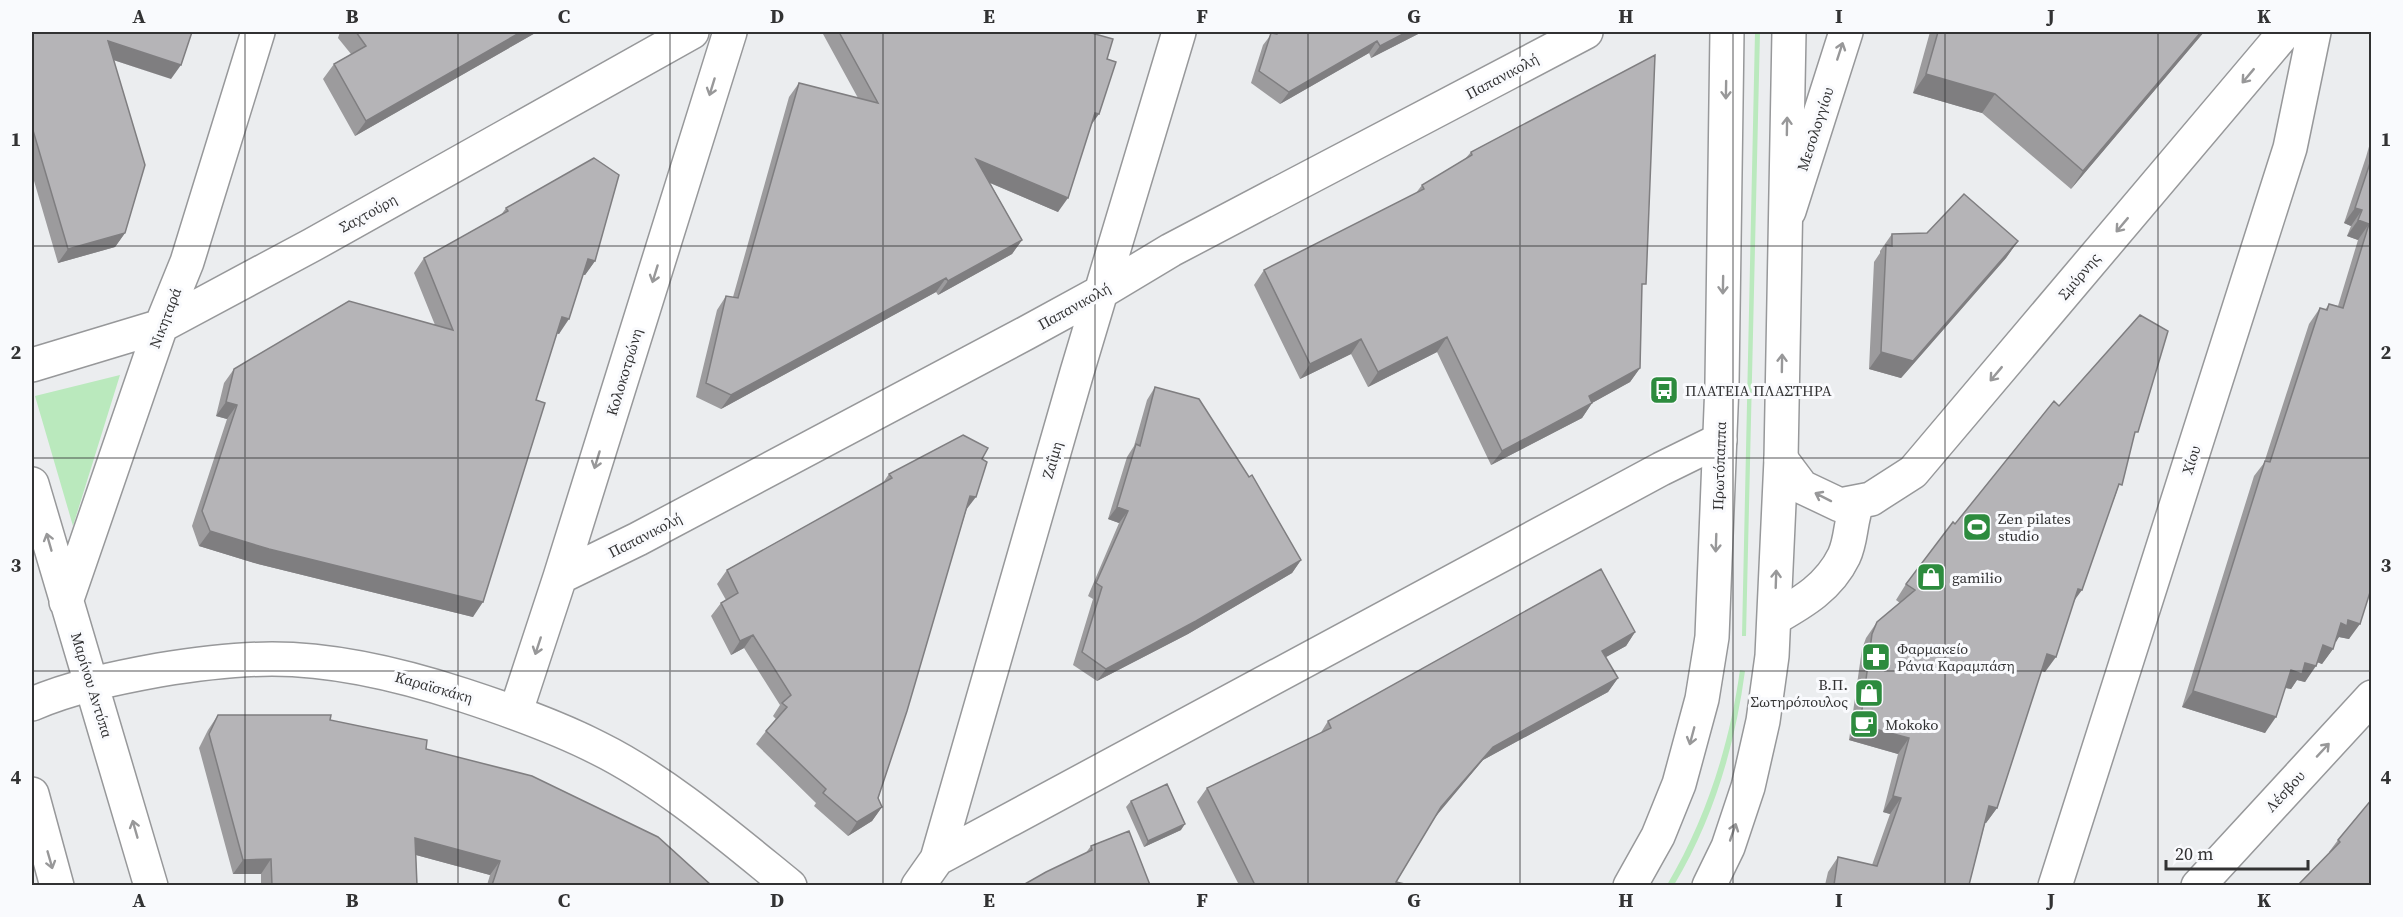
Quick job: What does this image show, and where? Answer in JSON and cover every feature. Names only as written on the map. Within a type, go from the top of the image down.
[{"type":"street","name":"Νικηταρά","points":[[66,602],[161,326],[187,262],[258,32]]},
{"type":"street","name":"Σαχτούρη","points":[[32,365],[161,326],[312,245],[692,32]]},
{"type":"street","name":"Κολοκοτρώνη","points":[[516,711],[730,32]]},
{"type":"street","name":"Ζαΐμη","points":[[918,885],[937,859],[1101,292],[1179,32]]},
{"type":"street","name":"Παπανικολή","points":[[560,577],[638,539],[1101,292],[1171,250],[1586,32]]},
{"type":"street","name":"Πρωτόπαππα","points":[[1630,885],[1658,836],[1679,784],[1702,699],[1712,637],[1720,440],[1727,32]]},
{"type":"street","points":[[1709,885],[1728,847],[1748,787],[1763,721],[1775,618],[1789,32]]},
{"type":"street","name":"Μεσολογγίου","points":[[1784,227],[1846,32]]},
{"type":"street","name":"Σμύρνης","points":[[1780,459],[1802,487],[1840,505],[1871,499],[1913,472],[2286,32]]},
{"type":"street","name":"Χίου","points":[[2055,885],[2290,148],[2314,32]]},
{"type":"street","points":[[937,859],[1661,469],[1720,440]]},
{"type":"street","name":"Μαρίνου Αντύπα","points":[[32,484],[66,602],[93,683],[151,885]]},
{"type":"street","points":[[1775,618],[1810,598],[1826,583],[1844,556],[1851,530],[1851,518],[1858,502]]},
{"type":"street","name":"Καραϊσκάκη","points":[[32,704],[52,695],[93,683],[198,663],[272,659],[349,665],[425,682],[516,711],[600,748],[666,789],[790,885]]},
{"type":"street","name":"Λέσβου","points":[[2199,885],[2372,697]]},
{"type":"street","points":[[32,794],[57,885]]},
{"type":"green space","points":[[1755,32],[1760,32],[1746,636],[1742,636]]},
{"type":"green space","points":[[120,375],[73,526],[35,396]]},
{"type":"green space","points":[[1740,670],[1745,671],[1741,699],[1720,782],[1688,860],[1674,885],[1667,885],[1693,834],[1714,782],[1729,727]]},
{"type":"building","points":[[32,32],[192,32],[181,65],[108,41],[145,165],[125,233],[68,249],[32,127]]},
{"type":"building","points":[[356,32],[521,32],[366,121],[334,64],[366,46]]},
{"type":"building","points":[[839,32],[1088,32],[1113,39],[1107,59],[1116,62],[1099,114],[1095,113],[1068,198],[976,159],[1022,240],[948,281],[946,278],[731,395],[706,383],[726,296],[738,298],[799,83],[878,103]]},
{"type":"building","points":[[1278,32],[1407,32],[1380,46],[1377,41],[1289,92],[1259,71],[1271,33],[1277,34]]},
{"type":"building","points":[[1938,32],[2201,32],[2083,171],[1995,94],[1926,74]]},
{"type":"building","points":[[1655,55],[1646,284],[1642,284],[1640,368],[1589,396],[1592,403],[1502,451],[1447,337],[1378,372],[1361,339],[1310,364],[1264,270],[1424,189],[1422,185],[1472,155],[1471,152]]},
{"type":"building","points":[[2372,157],[2372,586],[2360,624],[2348,620],[2347,626],[2341,623],[2333,649],[2323,645],[2316,666],[2305,663],[2302,674],[2291,670],[2276,717],[2193,691],[2265,461],[2270,462],[2320,308],[2327,310],[2329,304],[2343,308],[2369,224],[2358,220],[2362,210],[2355,208]]},
{"type":"building","points":[[594,158],[619,175],[595,261],[588,259],[569,319],[562,317],[536,400],[545,403],[483,602],[269,549],[210,531],[202,511],[237,405],[226,402],[234,369],[349,301],[453,330],[424,258],[508,211],[506,208]]},
{"type":"building","points":[[1964,194],[2018,241],[1913,361],[1881,352],[1886,245],[1892,246],[1892,234],[1927,233]]},
{"type":"building","points":[[2140,315],[2168,331],[2138,432],[2135,432],[2122,485],[2119,484],[2082,590],[2078,589],[2056,657],[2047,654],[1997,808],[1989,806],[1969,885],[1834,885],[1838,857],[1877,866],[1901,798],[1893,796],[1909,738],[1860,725],[1872,634],[1877,622],[1915,590],[1906,584],[1953,522],[1955,524],[2054,401],[2059,406]]},
{"type":"building","points":[[1155,387],[1199,399],[1249,477],[1252,475],[1301,560],[1196,621],[1106,669],[1082,652],[1102,587],[1096,583],[1128,511],[1117,507],[1136,444],[1140,446]]},
{"type":"building","points":[[963,435],[988,448],[982,459],[987,462],[976,497],[970,496],[907,711],[878,798],[882,807],[857,822],[823,793],[826,789],[766,731],[787,707],[782,703],[791,695],[753,635],[740,641],[721,603],[738,593],[727,570],[892,478],[889,474]]},
{"type":"building","points":[[1601,569],[1635,632],[1602,651],[1618,678],[1493,747],[1441,807],[1396,882],[1409,885],[1255,885],[1207,788],[1331,728],[1328,721]]},
{"type":"building","points":[[218,715],[331,715],[330,720],[427,740],[426,749],[532,776],[658,837],[711,885],[492,885],[500,861],[415,838],[417,885],[272,885],[271,859],[243,860],[209,734]]},
{"type":"building","points":[[1167,784],[1185,824],[1148,841],[1131,801]]},
{"type":"building","points":[[2372,799],[2372,885],[2298,885],[2340,842],[2338,840]]},
{"type":"building","points":[[1129,831],[1150,885],[1023,885],[1092,850],[1091,846]]},
{"type":"place","name":"ΠΛΑΤΕΙΑ ΠΛΑΣΤΗΡΑ","points":[[1664,390]]},
{"type":"place","name":"Zen pilates studio","points":[[1977,527]]},
{"type":"place","name":"gamilio","points":[[1931,577]]},
{"type":"place","name":"Φαρμακείο Ράνια Καραμπάση","points":[[1876,657]]},
{"type":"place","name":"Β.Π. Σωτηρόπουλος","points":[[1869,693]]},
{"type":"place","name":"Mokoko","points":[[1864,724]]}]
